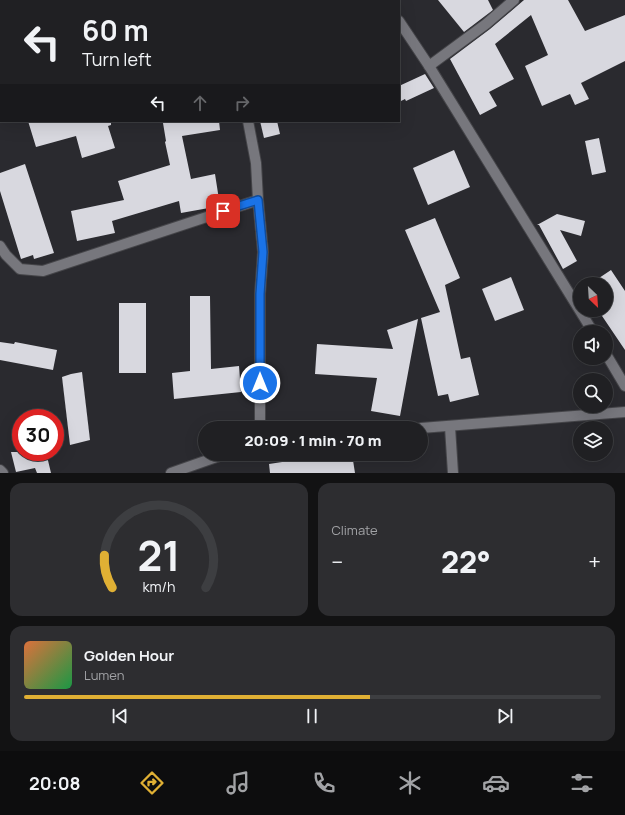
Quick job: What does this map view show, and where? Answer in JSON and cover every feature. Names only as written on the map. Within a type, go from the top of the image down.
[{"type":"street","points":[[429,66],[486,24],[514,0]]},
{"type":"street","points":[[400,22],[429,66],[589,325]]},
{"type":"street","points":[[248,122],[256,163],[263,252],[260,294],[260,421]]},
{"type":"street","points":[[0,246],[6,255],[20,269],[43,271],[258,200]]},
{"type":"street","points":[[613,365],[625,386]]},
{"type":"street","points":[[428,428],[625,412]]},
{"type":"street","points":[[450,426],[453,473]]},
{"type":"street","points":[[172,473],[205,461]]},
{"type":"street","points":[[0,470],[3,473]]},
{"type":"building","points":[[438,0],[488,0],[493,10],[464,32]]},
{"type":"building","points":[[524,0],[568,0],[585,31],[625,15],[625,61],[581,83],[589,99],[575,105],[570,94],[542,106],[525,66],[548,55],[531,15],[495,44],[514,79],[489,92],[497,106],[480,115],[450,59],[490,29]]},
{"type":"building","points":[[425,74],[434,88],[406,101],[405,99],[400,102],[400,86]]},
{"type":"building","points":[[28,122],[111,122],[111,125],[108,126],[115,148],[82,158],[76,136],[36,147]]},
{"type":"building","points":[[219,122],[220,130],[182,136],[191,179],[215,174],[220,206],[181,213],[179,201],[112,221],[115,233],[77,241],[71,211],[124,200],[118,181],[170,165],[163,123]]},
{"type":"building","points":[[260,122],[277,122],[280,134],[264,138]]},
{"type":"building","points":[[599,138],[606,172],[592,175],[585,141]]},
{"type":"building","points":[[454,150],[470,187],[428,205],[413,168]]},
{"type":"building","points":[[25,164],[54,253],[34,259],[33,255],[21,259],[0,191],[0,173]]},
{"type":"building","points":[[557,214],[585,221],[581,236],[560,230],[577,261],[563,269],[539,225],[537,225]]},
{"type":"building","points":[[435,218],[460,278],[445,285],[461,359],[470,357],[479,395],[450,402],[448,394],[438,396],[421,318],[440,312],[405,230]]},
{"type":"building","points":[[611,270],[625,291],[625,350],[613,332],[613,325],[608,325],[603,317],[613,317],[613,277],[600,277]]},
{"type":"building","points":[[511,277],[524,310],[495,321],[482,289]]},
{"type":"building","points":[[190,296],[210,296],[211,369],[239,366],[241,392],[174,399],[172,373],[190,371]]},
{"type":"building","points":[[119,303],[146,303],[146,373],[119,373]]},
{"type":"building","points":[[418,319],[400,416],[371,411],[377,378],[315,374],[317,344],[393,349],[387,330]]},
{"type":"building","points":[[0,342],[14,344],[15,342],[57,350],[53,370],[0,360]]},
{"type":"building","points":[[82,372],[90,440],[70,445],[62,377]]},
{"type":"building","points":[[13,461],[48,461],[51,473],[37,473],[35,468],[16,472]]},
{"type":"building","points":[[289,461],[353,461],[355,473],[270,473],[269,464]]},
{"type":"route","points":[[223,211],[258,200],[263,252],[260,294],[260,383]]}]
